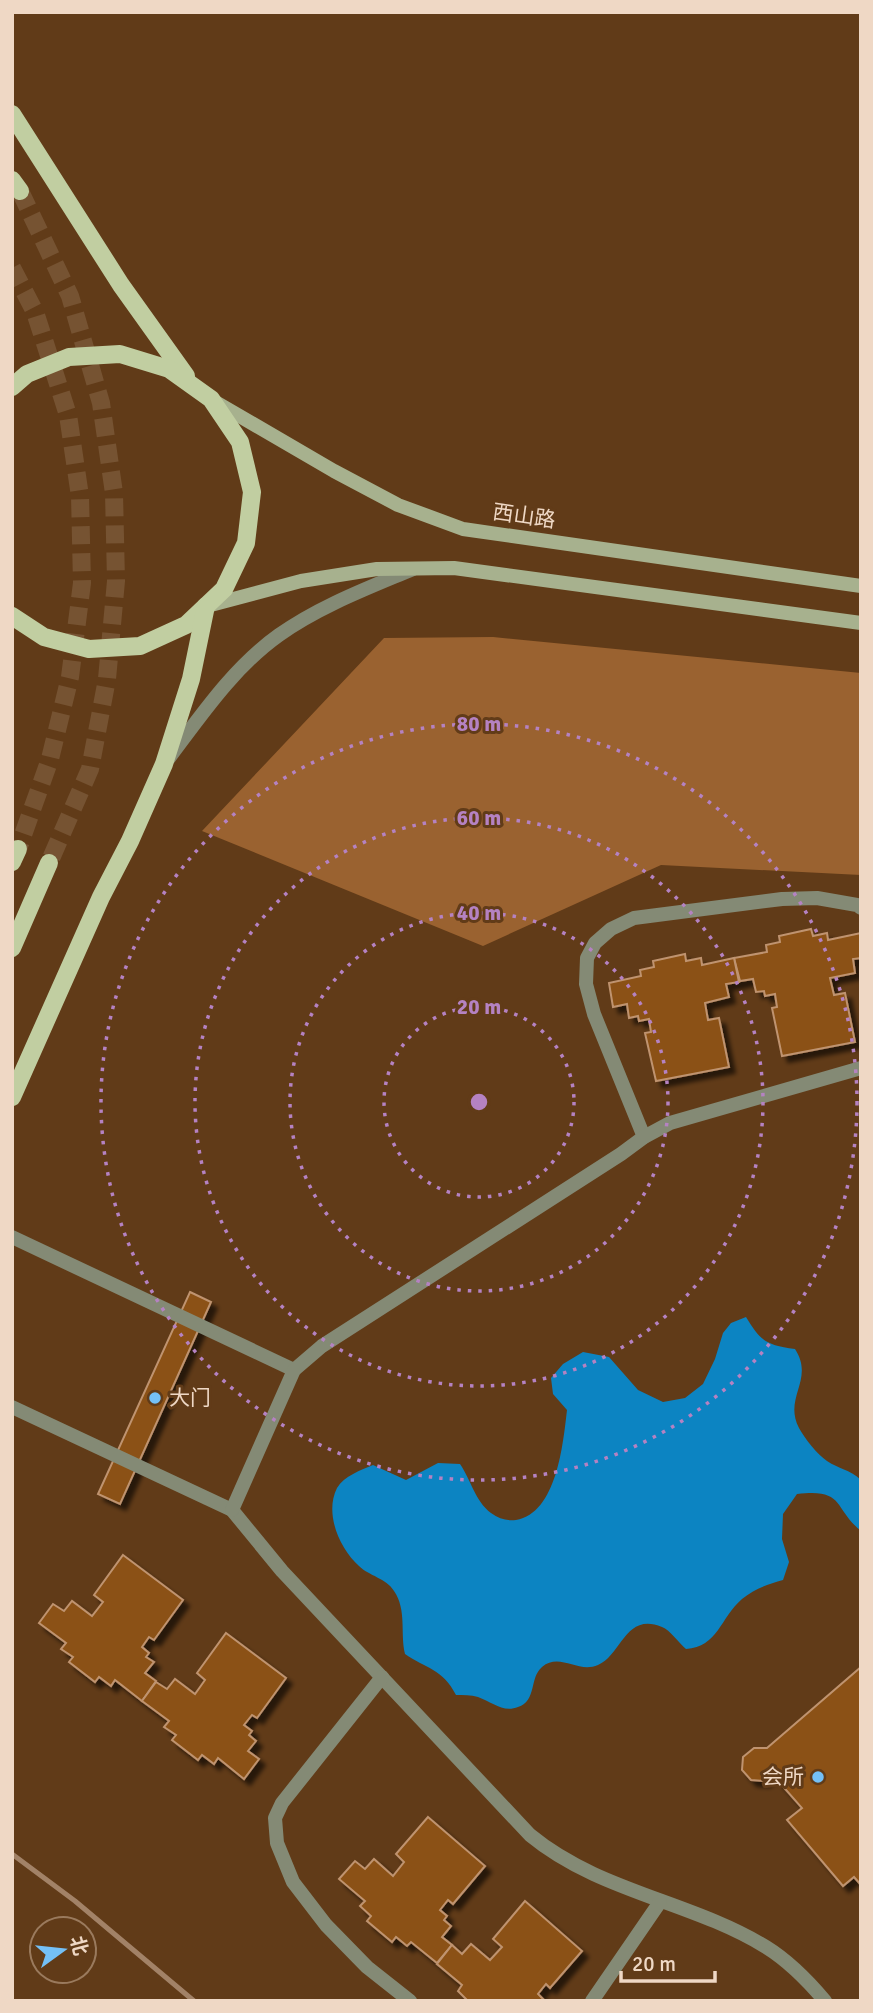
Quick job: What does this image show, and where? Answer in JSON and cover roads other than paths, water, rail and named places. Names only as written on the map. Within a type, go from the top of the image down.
[{"type":"main road","points":[[12,114],[121,285],[192,385]]},
{"type":"main road","points":[[12,387],[27,374],[69,357],[121,354],[169,369],[211,399],[240,442],[252,492],[246,543],[224,589],[187,625],[140,646],[89,649],[44,637],[12,616]]},
{"type":"main road","name":"西山路","points":[[211,399],[397,505],[463,529],[861,586]]},
{"type":"main road","points":[[206,606],[301,581],[377,569],[454,568],[861,623]]},
{"type":"main road","points":[[12,1097],[164,764],[191,679],[206,606]]},
{"type":"main road","points":[[12,948],[49,863]]},
{"type":"lane","points":[[164,764],[231,678],[279,635],[333,604],[415,568]]},
{"type":"lane","points":[[644,1138],[594,1014],[586,984],[587,958],[595,943],[611,929],[634,918],[782,899],[817,898],[861,908]]},
{"type":"lane","points":[[232,1510],[295,1370],[322,1346],[670,1123],[861,1068]]},
{"type":"lane","points":[[12,1237],[295,1370]]},
{"type":"lane","points":[[12,1407],[232,1510],[282,1571],[530,1835],[549,1851],[577,1867],[660,1902],[702,1916],[768,1948],[825,2001]]},
{"type":"lane","points":[[382,1676],[282,1802],[275,1818],[277,1843],[293,1882],[326,1925],[368,1967],[410,2001]]},
{"type":"lane","points":[[592,2001],[660,1902]]},
{"type":"water","points":[[746,1317],[766,1341],[795,1349],[802,1370],[794,1407],[795,1417],[811,1446],[823,1458],[861,1480],[861,1531],[831,1497],[812,1493],[797,1494],[783,1514],[782,1539],[789,1562],[783,1580],[761,1587],[742,1599],[705,1643],[686,1649],[662,1627],[640,1625],[598,1665],[583,1667],[556,1662],[542,1667],[535,1677],[528,1700],[518,1707],[507,1709],[475,1696],[456,1695],[439,1674],[405,1654],[398,1598],[387,1583],[352,1559],[336,1530],[333,1498],[344,1480],[373,1465],[406,1480],[438,1463],[460,1464],[477,1496],[491,1513],[509,1520],[530,1515],[541,1505],[549,1491],[560,1458],[567,1410],[553,1394],[551,1378],[563,1364],[583,1352],[609,1357],[638,1390],[663,1402],[685,1398],[703,1384],[723,1333],[731,1323]]},
{"type":"tunnel","points":[[20,191],[70,296],[101,403],[114,493],[116,581],[107,679],[90,769],[49,863]]},
{"type":"tunnel","points":[[12,268],[35,312],[68,415],[80,496],[82,583],[70,677],[50,759],[18,849]]},
{"type":"railway","points":[[12,1854],[75,1901],[194,2001]]},
{"type":"place","name":"大门","points":[[155,1398]]},
{"type":"place","name":"会所","points":[[818,1777]]}]
